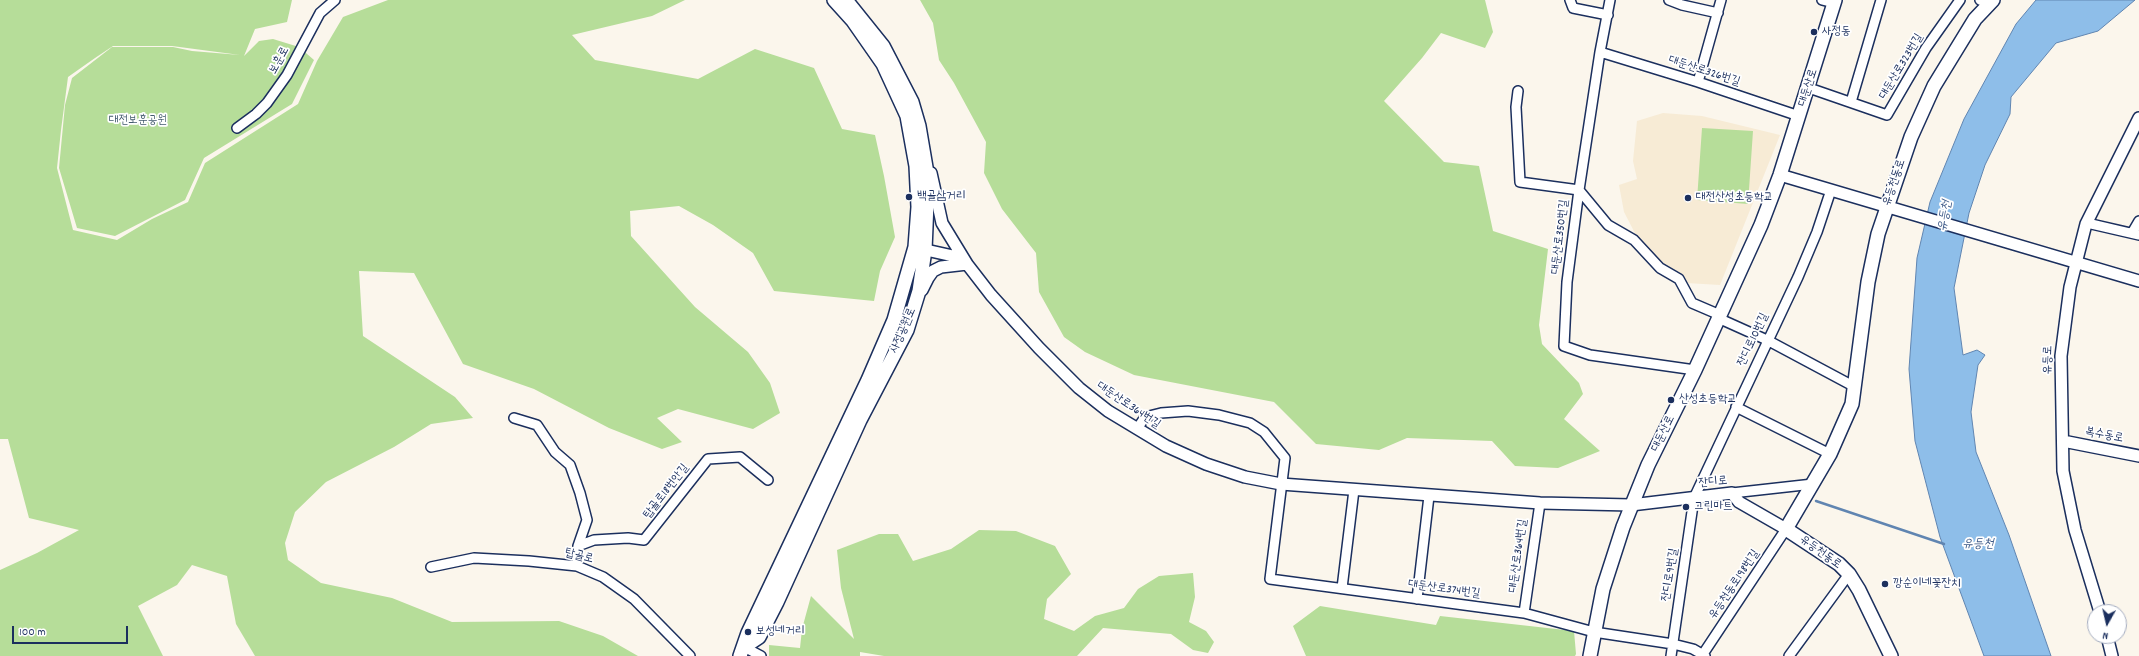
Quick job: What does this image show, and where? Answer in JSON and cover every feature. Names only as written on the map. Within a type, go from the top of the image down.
[{"type":"main road","name":"사정공원로","points":[[742,651],[759,637],[777,602],[860,420],[907,330],[919,291],[920,248],[916,166],[907,116],[883,64],[834,0]]},
{"type":"main road","name":"사정공원로","points":[[742,651],[748,633],[886,340],[920,248],[928,179],[924,150],[912,102],[883,46],[846,0]]},
{"type":"main road","name":"유등천동로","points":[[1888,653],[1859,590],[1849,574],[1839,564],[1786,529],[1830,454],[1849,414],[1855,387],[1868,282],[1878,234],[1892,207],[1911,137],[1934,86],[1975,19],[1988,1]]},
{"type":"main road","name":"대둔산로","points":[[1590,656],[1603,589],[1631,505],[1761,225],[1780,175],[1809,88],[1835,2]]},
{"type":"street","name":"보훈로","points":[[237,128],[256,114],[267,103],[287,75],[320,13],[335,0]]},
{"type":"street","points":[[1570,0],[1573,8],[1608,15]]},
{"type":"street","name":"대둔산로350번길","points":[[1610,0],[1600,52],[1579,190],[1567,282],[1564,346],[1590,355],[1695,370]]},
{"type":"street","points":[[1669,0],[1682,5],[1718,13]]},
{"type":"street","points":[[1698,82],[1721,0]]},
{"type":"street","points":[[1822,0],[1835,2]]},
{"type":"street","points":[[1851,102],[1881,0]]},
{"type":"street","name":"대둔산로323번길","points":[[1809,88],[1887,115],[1926,48],[1960,0]]},
{"type":"street","name":"대둔산로326번길","points":[[1600,52],[1698,82],[1799,116]]},
{"type":"street","points":[[1518,91],[1516,107],[1520,182],[1579,190],[1608,225],[1634,240],[1660,268],[1679,279],[1692,303],[1767,340],[1855,387]]},
{"type":"street","name":"유등로","points":[[2098,604],[2075,530],[2063,471],[2061,356],[2070,287],[2087,223],[2111,171],[2139,118]]},
{"type":"street","points":[[912,315],[928,278],[933,271],[941,267],[967,264],[942,222],[924,150]]},
{"type":"street","points":[[1780,175],[2139,281]]},
{"type":"street","name":"잔디로10번길","points":[[1694,498],[1814,239],[1831,190]]},
{"type":"street","points":[[2087,223],[2135,234],[2139,221]]},
{"type":"street","name":"대둔산로364번길","points":[[920,248],[954,256],[967,264],[991,295],[1056,367],[1108,411],[1166,446],[1206,464],[1245,477],[1280,484],[1540,503],[1631,505]]},
{"type":"street","points":[[1736,407],[1830,454]]},
{"type":"street","points":[[1137,429],[1145,417],[1161,413],[1188,411],[1219,414],[1250,423],[1264,432],[1285,458],[1280,484]]},
{"type":"street","points":[[514,418],[537,425],[555,452],[570,465],[580,493],[587,520],[578,546],[577,566]]},
{"type":"street","name":"복수동로","points":[[2063,441],[2139,456]]},
{"type":"street","name":"탑골로18번안길","points":[[578,546],[594,540],[628,538],[644,540],[708,459],[740,457],[768,480]]},
{"type":"street","name":"대둔산로374번길","points":[[1280,484],[1270,579],[1524,613],[1594,632],[1673,644],[1693,649],[1704,655]]},
{"type":"street","points":[[1732,493],[1813,484]]},
{"type":"street","points":[[1342,588],[1354,490]]},
{"type":"street","name":"잔디로","points":[[1631,505],[1732,493],[1739,502],[1786,529]]},
{"type":"street","points":[[1417,599],[1429,496]]},
{"type":"street","name":"잔디로9번길","points":[[1671,656],[1694,498]]},
{"type":"street","name":"대둔산로364번길","points":[[1524,613],[1540,503]]},
{"type":"street","name":"유등천동로198번길","points":[[1704,655],[1786,529]]},
{"type":"street","name":"탑골로","points":[[431,567],[474,558],[529,561],[577,566],[603,577],[634,599],[690,656]]},
{"type":"street","points":[[1789,656],[1849,574]]},
{"type":"street","points":[[2108,644],[2112,656]]},
{"type":"street","points":[[742,651],[761,656]]},
{"type":"shaded area","name":"대전산성초등학교","points":[[1663,113],[1702,116],[1780,135],[1720,285],[1686,283],[1661,267],[1639,241],[1624,212],[1619,185],[1637,179],[1633,161],[1637,121]]},
{"type":"green space","name":"대전보훈공원","points":[[0,0],[292,0],[287,22],[255,29],[244,56],[259,41],[273,39],[299,47],[314,60],[292,104],[204,158],[185,200],[115,236],[77,228],[59,168],[65,105],[72,78],[112,47],[173,47],[192,51],[240,55],[172,46],[113,46],[68,77],[57,168],[73,230],[117,240],[152,219],[188,202],[205,163],[298,104],[317,61],[343,17],[388,0],[685,0],[652,16],[572,35],[595,60],[698,79],[755,49],[814,68],[842,129],[875,135],[895,237],[880,271],[874,301],[774,291],[753,253],[713,225],[679,206],[630,211],[631,236],[695,307],[748,352],[770,383],[780,413],[753,429],[678,409],[657,418],[682,442],[662,449],[609,428],[534,389],[463,364],[414,273],[359,271],[363,336],[455,397],[473,418],[431,424],[394,447],[326,482],[295,512],[285,543],[288,560],[321,583],[392,598],[452,622],[559,621],[603,636],[638,656],[255,656],[236,624],[227,576],[192,565],[177,585],[138,606],[163,656],[0,656],[0,570],[37,553],[79,530],[29,518],[8,439],[0,439]]},
{"type":"green space","points":[[920,0],[1485,0],[1493,32],[1485,48],[1441,33],[1422,58],[1384,101],[1444,162],[1479,166],[1493,231],[1548,249],[1539,325],[1542,344],[1579,383],[1583,394],[1564,419],[1600,451],[1558,468],[1515,466],[1492,441],[1407,438],[1379,450],[1316,444],[1274,402],[1134,375],[1085,352],[1064,337],[1039,292],[1036,253],[1002,209],[984,173],[986,142],[954,83],[939,60],[933,23]]},
{"type":"green space","points":[[1702,128],[1753,131],[1748,204],[1697,200]]},
{"type":"green space","points":[[979,530],[1016,531],[1055,546],[1071,574],[1047,599],[1044,619],[1074,631],[1095,616],[1124,608],[1138,589],[1159,576],[1193,573],[1195,597],[1189,622],[1206,631],[1214,642],[1208,653],[1193,650],[1171,634],[1103,628],[1077,656],[884,656],[860,652],[860,656],[769,656],[769,645],[800,648],[802,629],[811,596],[854,639],[841,588],[837,550],[879,534],[898,534],[913,561],[951,549]]},
{"type":"green space","points":[[1320,606],[1436,625],[1440,616],[1574,631],[1576,654],[1575,656],[1306,656],[1293,626]]},
{"type":"water","name":"유등천","points":[[2036,0],[2135,0],[2098,31],[2056,43],[2011,97],[2010,114],[1985,165],[1969,213],[1954,288],[1963,355],[1977,350],[1985,355],[1978,365],[1971,412],[1976,452],[2009,535],[2051,656],[1984,656],[1940,537],[1915,441],[1909,369],[1917,258],[1930,202],[1964,119],[2016,24]]},
{"type":"waterway","points":[[1816,501],[1944,544]]},
{"type":"place","name":"사정동","points":[[1814,32]]},
{"type":"place","name":"백골삼거리","points":[[909,197]]},
{"type":"place","name":"대전산성초등학교","points":[[1688,198]]},
{"type":"place","name":"산성초등학교","points":[[1671,400]]},
{"type":"place","name":"그린마트","points":[[1686,507]]},
{"type":"place","name":"깡순이네꽃잔치","points":[[1885,584]]},
{"type":"place","name":"보성네거리","points":[[748,632]]}]
